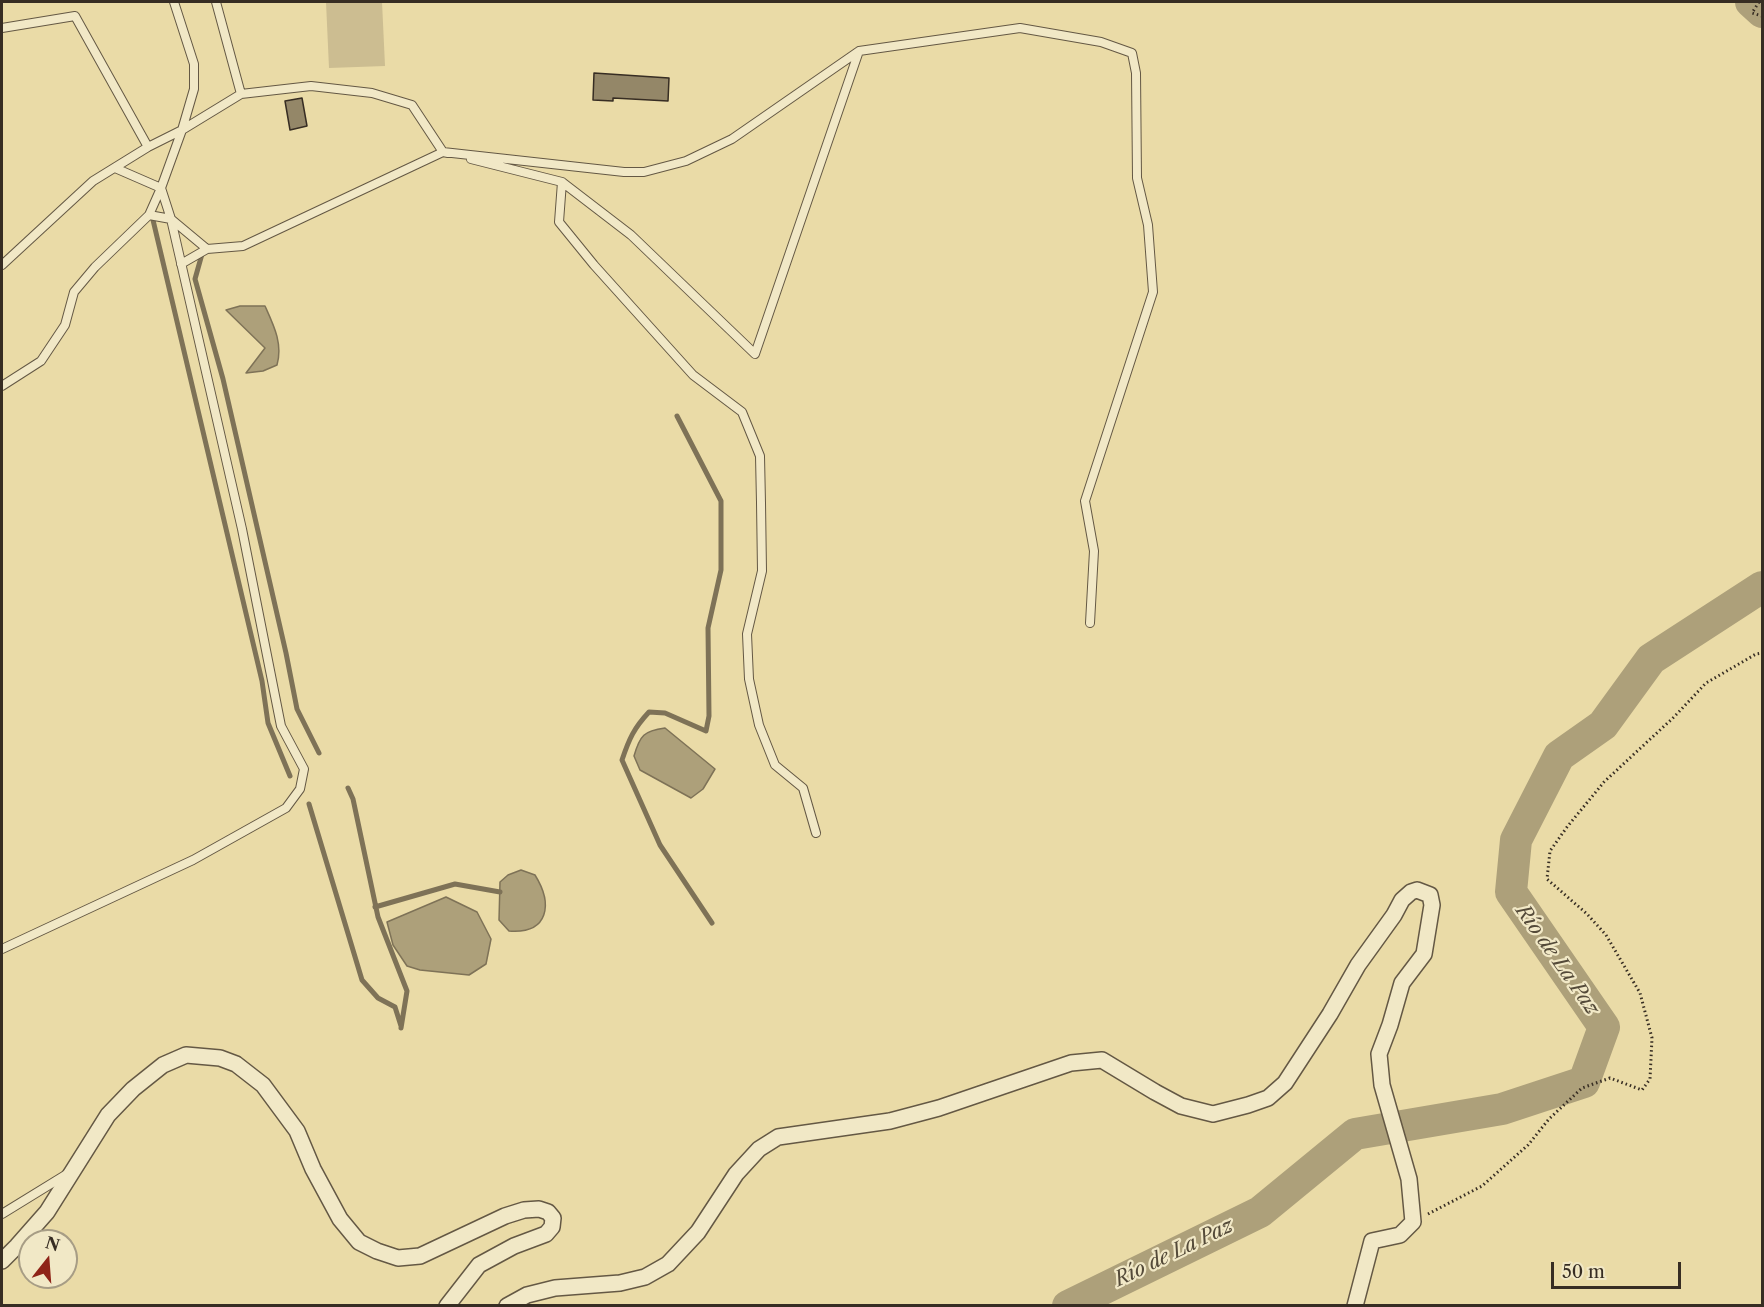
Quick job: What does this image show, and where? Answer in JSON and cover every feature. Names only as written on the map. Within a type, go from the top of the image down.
[{"type":"street","points":[[507,1305],[527,1295],[555,1288],[620,1283],[645,1277],[668,1264],[698,1232],[736,1174],[759,1149],[778,1137],[890,1121],[939,1108],[1071,1063],[1102,1060],[1181,1106],[1213,1114],[1268,1098],[1285,1083],[1330,1014],[1358,965],[1402,900],[1411,892],[1425,891],[1430,895],[1432,905],[1424,954],[1402,983],[1379,1054],[1382,1084],[1409,1179],[1413,1222],[1400,1235],[1372,1241],[1355,1305]]},
{"type":"street","points":[[2,1261],[47,1212],[108,1115],[133,1089],[164,1065],[186,1055],[220,1058],[236,1064],[263,1085],[297,1131],[313,1169],[340,1219],[359,1242],[377,1251],[398,1258],[420,1256],[505,1216],[524,1210],[539,1209],[548,1212],[553,1218],[552,1227],[546,1234],[514,1246],[479,1265],[447,1305]]},
{"type":"lane","points":[[2,386],[40,361],[65,325],[74,292],[95,267],[149,215],[182,130],[194,89],[194,64],[174,2]]},
{"type":"lane","points":[[216,2],[241,94]]},
{"type":"lane","points":[[2,28],[75,16],[148,147]]},
{"type":"lane","points":[[181,264],[207,249],[243,246],[443,152],[624,172],[644,172],[686,161],[732,139],[859,51],[1020,28],[1101,42],[1132,53],[1136,73],[1137,178],[1148,225],[1154,292],[1085,501],[1094,551],[1090,623]]},
{"type":"lane","points":[[2,265],[93,182],[148,147],[182,130],[241,94],[311,86],[372,93],[412,105],[443,152],[562,182],[631,235],[755,354],[859,51]]},
{"type":"lane","points":[[2,949],[193,860],[286,808],[300,789],[304,769],[280,726],[242,530],[171,219],[161,188],[115,168]]},
{"type":"lane","points":[[562,182],[559,222],[594,265],[693,375],[742,412],[760,456],[762,571],[747,634],[749,679],[759,725],[775,765],[803,788],[816,833]]},
{"type":"lane","points":[[149,215],[171,219],[207,249]]},
{"type":"lane","points":[[2,1214],[76,1168]]},
{"type":"path","points":[[1758,2],[1752,13],[1762,16]]},
{"type":"path","points":[[1413,1222],[1482,1186],[1528,1145],[1549,1119],[1582,1088],[1610,1078],[1642,1090],[1650,1079],[1652,1038],[1640,993],[1606,935],[1547,879],[1550,850],[1604,782],[1674,717],[1706,683],[1756,654],[1762,653]]},
{"type":"shaded area","points":[[326,2],[382,2],[385,66],[329,68]]},
{"type":"shaded area","points":[[240,306],[265,306],[278,342],[277,365],[263,371],[246,373],[265,348],[226,310]]},
{"type":"shaded area","points":[[665,728],[715,769],[703,789],[691,798],[640,770],[634,756],[638,743],[644,735]]},
{"type":"shaded area","points":[[521,870],[535,875],[541,886],[544,896],[544,915],[540,922],[532,928],[509,931],[499,920],[500,882],[508,875]]},
{"type":"shaded area","points":[[446,897],[477,912],[491,939],[486,964],[469,975],[420,970],[407,966],[393,945],[387,922]]},
{"type":"building","points":[[594,73],[669,78],[668,101],[613,98],[613,101],[593,100]]},
{"type":"building","points":[[302,98],[307,126],[290,130],[285,101]]},
{"type":"waterway","name":"Río de La Paz","points":[[1751,2],[1762,12]]},
{"type":"waterway","points":[[153,220],[262,681],[268,723],[290,776]]},
{"type":"waterway","points":[[202,254],[195,279],[223,379],[297,709],[319,753]]},
{"type":"waterway","points":[[677,416],[721,501],[721,570],[708,628],[709,716],[706,731],[665,713],[649,712],[632,734],[622,760],[660,845],[712,923]]},
{"type":"waterway","name":"Río de La Paz","points":[[1068,1306],[1260,1212],[1355,1134],[1502,1109],[1584,1082],[1604,1027],[1511,892],[1516,840],[1559,756],[1603,725],[1651,659],[1762,587]]},
{"type":"waterway","points":[[348,788],[353,799],[378,917],[407,991],[401,1028]]},
{"type":"waterway","points":[[309,804],[362,980],[378,998],[395,1007],[401,1026]]},
{"type":"waterway","points":[[375,907],[455,884],[500,892]]}]
